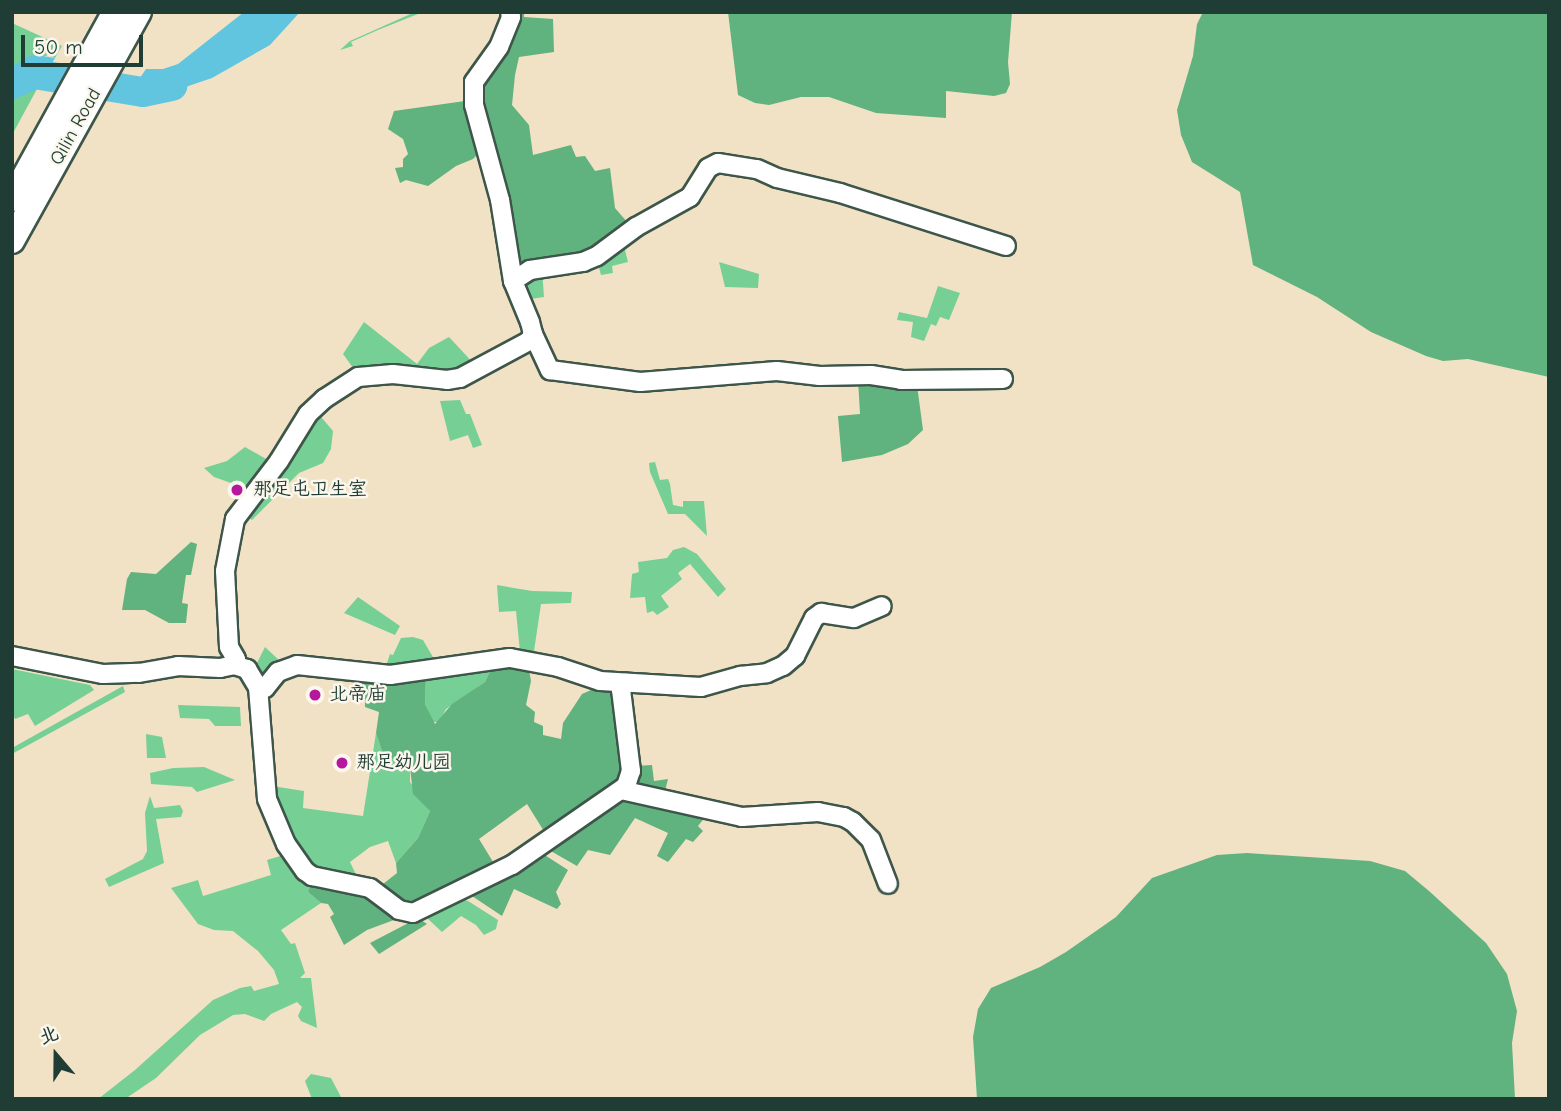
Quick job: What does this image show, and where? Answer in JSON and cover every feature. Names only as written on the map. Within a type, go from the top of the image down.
[{"type":"main road","name":"Qilin Road","points":[[111,43],[115,12]]},
{"type":"main road","name":"Qilin Road","points":[[12,241],[70,116],[111,43],[139,12]]},
{"type":"main road","name":"Qilin Road","points":[[12,199],[70,116]]},
{"type":"street","points":[[510,12],[511,17],[499,47],[474,82],[474,105],[500,200],[513,281],[550,370],[640,382],[777,371],[820,376],[871,375],[901,380],[1003,379]]},
{"type":"street","points":[[513,281],[530,270],[586,262],[597,256],[636,227],[690,197],[705,172],[718,163],[757,169],[777,178],[840,193],[1006,246]]},
{"type":"street","points":[[234,665],[236,659],[229,647],[225,571],[235,519],[279,461],[308,414],[324,399],[358,377],[393,374],[447,380],[460,378],[529,341],[533,334]]},
{"type":"street","points":[[258,687],[265,688],[278,673],[297,666],[390,675],[510,658],[558,667],[600,681],[701,687],[740,676],[767,673],[795,656],[818,615],[854,618],[882,606]]},
{"type":"street","points":[[12,656],[103,674],[139,673],[178,666],[220,668],[234,665],[247,669],[258,687],[267,799],[286,844],[312,876],[370,888],[404,912],[417,912],[443,897],[497,874],[621,790],[631,771],[621,690],[626,683]]},
{"type":"street","points":[[621,790],[742,817],[818,811],[844,817],[871,840],[888,884]]},
{"type":"green space","points":[[415,12],[423,12],[351,42],[353,46],[340,50],[350,41]]},
{"type":"green space","points":[[514,12],[524,12],[524,17],[553,19],[554,52],[519,57],[515,75],[512,105],[529,125],[533,155],[571,145],[576,157],[585,156],[595,171],[610,168],[615,208],[628,223],[590,257],[518,274],[477,89]]},
{"type":"green space","points":[[728,12],[1012,12],[1008,62],[1010,84],[1006,93],[994,96],[946,91],[946,118],[876,113],[829,97],[801,97],[769,105],[755,103],[738,95]]},
{"type":"green space","points":[[1203,12],[1549,12],[1549,377],[1468,359],[1443,361],[1426,356],[1371,332],[1317,297],[1253,265],[1240,192],[1192,162],[1181,135],[1177,110],[1193,56],[1197,24]]},
{"type":"green space","points":[[12,23],[62,46],[55,58],[48,55],[12,68]]},
{"type":"green space","points":[[27,89],[37,89],[12,135],[12,100]]},
{"type":"green space","points":[[472,100],[481,151],[473,159],[456,166],[428,186],[406,180],[400,183],[395,168],[403,167],[403,159],[408,154],[403,139],[388,129],[394,111]]},
{"type":"green space","points":[[623,242],[628,262],[612,266],[613,273],[601,275],[597,260]]},
{"type":"green space","points":[[719,262],[759,274],[758,288],[725,287]]},
{"type":"green space","points":[[542,270],[544,297],[524,300],[520,277]]},
{"type":"green space","points":[[938,286],[960,293],[949,320],[940,317],[936,326],[931,324],[924,341],[911,337],[913,322],[897,320],[899,312],[927,318]]},
{"type":"green space","points":[[364,322],[417,364],[429,348],[449,337],[476,366],[465,373],[356,372],[343,354]]},
{"type":"green space","points":[[858,379],[917,385],[923,430],[908,444],[882,455],[842,462],[838,416],[860,414]]},
{"type":"green space","points":[[460,400],[466,414],[470,414],[482,445],[473,448],[468,435],[450,441],[440,401]]},
{"type":"green space","points":[[316,411],[333,431],[331,449],[323,463],[299,473],[252,520],[245,514]]},
{"type":"green space","points":[[245,447],[268,460],[248,489],[214,477],[204,468],[227,461]]},
{"type":"green space","points":[[655,462],[660,480],[668,479],[673,505],[683,507],[683,501],[704,501],[707,536],[685,514],[668,514],[650,472],[649,463]]},
{"type":"green space","points":[[191,542],[197,544],[191,575],[186,575],[182,603],[188,604],[186,623],[169,623],[145,610],[122,610],[127,579],[131,572],[156,574]]},
{"type":"green space","points":[[684,547],[697,554],[726,589],[718,597],[690,564],[678,573],[682,579],[661,596],[669,607],[657,615],[653,611],[647,613],[645,597],[630,598],[632,574],[639,572],[638,562],[667,558],[673,550]]},
{"type":"green space","points":[[497,585],[532,591],[572,592],[571,603],[541,604],[533,658],[520,652],[516,611],[499,612]]},
{"type":"green space","points":[[358,597],[400,626],[395,635],[344,613]]},
{"type":"green space","points":[[401,638],[423,640],[437,664],[385,669],[390,654],[393,655]]},
{"type":"green space","points":[[265,647],[281,662],[264,677],[259,676],[255,667]]},
{"type":"green space","points":[[501,663],[529,670],[531,681],[526,705],[535,712],[534,722],[543,726],[543,735],[561,739],[563,723],[582,694],[600,686],[614,687],[620,713],[623,781],[547,836],[527,804],[479,839],[498,870],[407,907],[378,888],[397,873],[396,863],[418,838],[430,811],[413,794],[410,767],[384,757],[376,733],[379,712],[365,707],[365,701],[352,697],[365,679],[426,675],[425,704],[435,724],[452,704],[485,682],[492,667]]},
{"type":"green space","points":[[492,667],[485,682],[446,709],[439,722],[433,722],[425,704],[426,675]]},
{"type":"green space","points":[[12,669],[90,685],[94,690],[35,726],[28,714],[15,719],[12,713]]},
{"type":"green space","points":[[123,686],[125,692],[12,754],[12,748]]},
{"type":"green space","points":[[178,705],[240,707],[241,726],[215,726],[209,719],[180,718]]},
{"type":"green space","points":[[376,733],[384,757],[410,767],[410,782],[430,811],[418,838],[396,863],[388,841],[370,847],[350,862],[360,883],[313,870],[285,832],[272,786],[304,791],[303,808],[363,816]]},
{"type":"green space","points":[[146,734],[162,737],[166,758],[147,758]]},
{"type":"green space","points":[[652,765],[654,781],[668,779],[664,795],[634,791],[635,766]]},
{"type":"green space","points":[[204,767],[235,780],[197,792],[192,787],[151,784],[150,773],[173,768]]},
{"type":"green space","points":[[150,796],[154,808],[180,805],[183,811],[181,817],[156,819],[164,863],[109,887],[105,879],[143,859],[147,851],[145,813]]},
{"type":"green space","points":[[617,797],[710,811],[698,826],[703,831],[693,842],[686,839],[668,862],[657,856],[668,833],[635,818],[610,855],[588,850],[577,866],[549,850]]},
{"type":"green space","points":[[540,852],[568,870],[556,892],[561,904],[557,909],[514,889],[502,916],[469,894]]},
{"type":"green space","points":[[1247,853],[1370,861],[1405,871],[1486,943],[1507,974],[1517,1011],[1512,1043],[1515,1099],[977,1099],[973,1037],[978,1009],[991,988],[1040,967],[1066,952],[1116,917],[1152,878],[1217,855]]},
{"type":"green space","points":[[287,854],[314,883],[308,892],[321,903],[281,930],[291,944],[295,943],[305,973],[300,978],[311,978],[317,1028],[301,1021],[298,1016],[302,1007],[297,1002],[271,1014],[264,1021],[245,1014],[233,1015],[200,1035],[156,1078],[125,1099],[98,1099],[135,1070],[213,1000],[240,988],[251,986],[254,991],[279,984],[274,970],[258,951],[233,931],[214,930],[198,924],[171,888],[198,880],[203,896],[271,875],[267,860]]},
{"type":"green space","points":[[311,884],[347,884],[402,917],[367,930],[344,945],[330,917],[334,914],[328,904],[321,903],[308,892]]},
{"type":"green space","points":[[457,898],[468,901],[498,920],[496,929],[484,935],[476,925],[461,916],[442,932],[426,917],[425,914]]},
{"type":"green space","points":[[418,918],[427,924],[379,954],[370,943]]},
{"type":"green space","points":[[311,1074],[331,1078],[342,1099],[312,1099],[305,1081]]},
{"type":"water","points":[[244,12],[300,12],[270,45],[212,78],[162,95],[123,103],[146,69],[163,69],[178,64]]},
{"type":"water","points":[[36,55],[55,58],[37,89],[27,89],[12,100],[12,68],[26,57]]},
{"type":"waterway","points":[[12,84],[34,74],[143,92],[172,86]]},
{"type":"place","name":"那足屯卫生室","points":[[237,490]]},
{"type":"place","name":"北帝庙","points":[[315,695]]},
{"type":"place","name":"那足幼儿园","points":[[342,763]]}]
